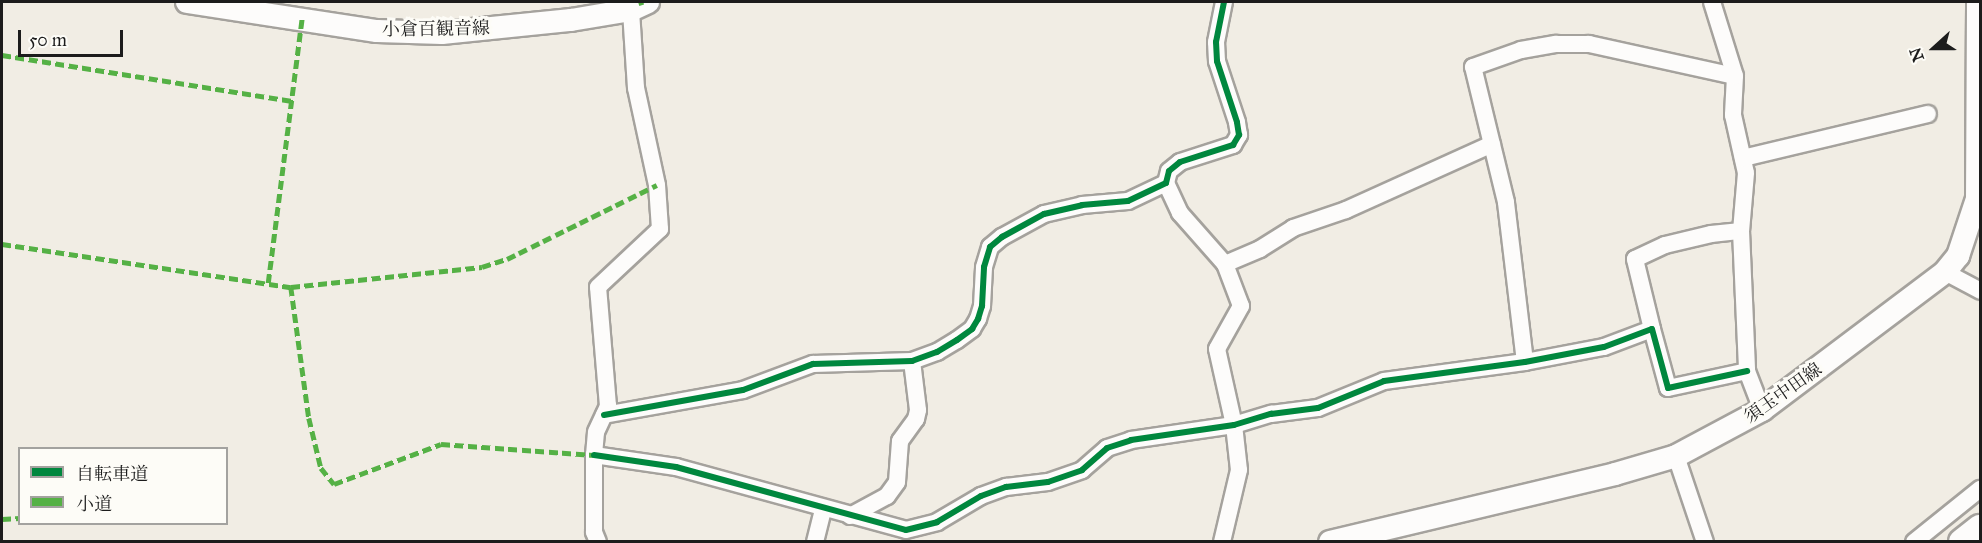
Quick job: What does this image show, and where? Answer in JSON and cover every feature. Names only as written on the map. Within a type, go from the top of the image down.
[{"type":"highway","points":[[1962,542],[1980,528]]},
{"type":"main road","name":"小倉百観音線","points":[[187,2],[378,31],[442,33],[512,27],[639,6]]},
{"type":"main road","name":"須玉中田線","points":[[1330,542],[1615,474],[1676,456],[1762,410],[1945,272],[1959,255],[1977,199],[1978,2]]},
{"type":"street","points":[[1222,542],[1239,470],[1234,425],[1217,350],[1241,306],[1225,264],[1180,213],[1166,183],[1169,171],[1180,162],[1233,145],[1239,135],[1216,61],[1216,42],[1224,2]]},
{"type":"street","points":[[1712,2],[1735,76],[1733,115],[1746,173],[1741,231],[1747,370],[1762,410]]},
{"type":"street","points":[[598,542],[594,532],[594,455],[596,432],[608,406],[598,287],[660,229],[657,185],[636,88],[639,6]]},
{"type":"street","points":[[1525,362],[1506,202],[1473,68],[1521,50],[1556,44],[1589,44],[1735,76]]},
{"type":"street","points":[[1743,158],[1928,114]]},
{"type":"street","points":[[1225,264],[1260,249],[1293,228],[1346,210],[1492,144]]},
{"type":"street","points":[[604,415],[742,390],[813,364],[912,361],[937,352],[972,329],[982,306],[984,267],[990,247],[1002,237],[1044,214],[1082,205],[1128,201],[1166,183]]},
{"type":"street","points":[[1741,231],[1711,234],[1665,245],[1635,259],[1668,388],[1747,370]]},
{"type":"street","points":[[1945,272],[1980,291]]},
{"type":"street","points":[[594,455],[676,467],[760,488],[823,509],[906,530],[938,522],[981,496],[1006,487],[1048,482],[1082,470],[1107,448],[1116,444],[1234,425],[1271,414],[1318,408],[1384,381],[1525,362],[1604,347],[1652,329]]},
{"type":"street","points":[[850,516],[886,496],[897,482],[900,441],[916,419],[918,410],[912,361]]},
{"type":"street","points":[[1676,456],[1705,542]]},
{"type":"street","points":[[1914,542],[1980,489]]},
{"type":"street","points":[[815,542],[823,509]]},
{"type":"marked path","points":[[268,283],[302,19]]},
{"type":"marked path","points":[[2,55],[292,101]]},
{"type":"marked path","points":[[2,244],[291,287],[482,267],[507,259],[657,185]]},
{"type":"marked path","points":[[291,287],[309,418],[321,468],[334,484],[441,444],[594,455]]},
{"type":"marked path","points":[[2,519],[18,518]]},
{"type":"cycle path","points":[[604,415],[743,390],[813,364],[912,361],[937,352],[957,340],[972,329],[978,319],[982,306],[984,267],[990,247],[1002,237],[1044,214],[1082,205],[1128,201],[1166,183],[1169,171],[1180,162],[1233,145],[1239,135],[1237,122],[1217,61],[1216,42],[1224,2]]},
{"type":"cycle path","points":[[594,455],[676,467],[906,530],[937,522],[981,496],[1006,487],[1048,482],[1082,470],[1107,448],[1131,440],[1234,425],[1271,414],[1318,408],[1384,381],[1525,362],[1604,347],[1652,329],[1668,388],[1747,371]]}]
